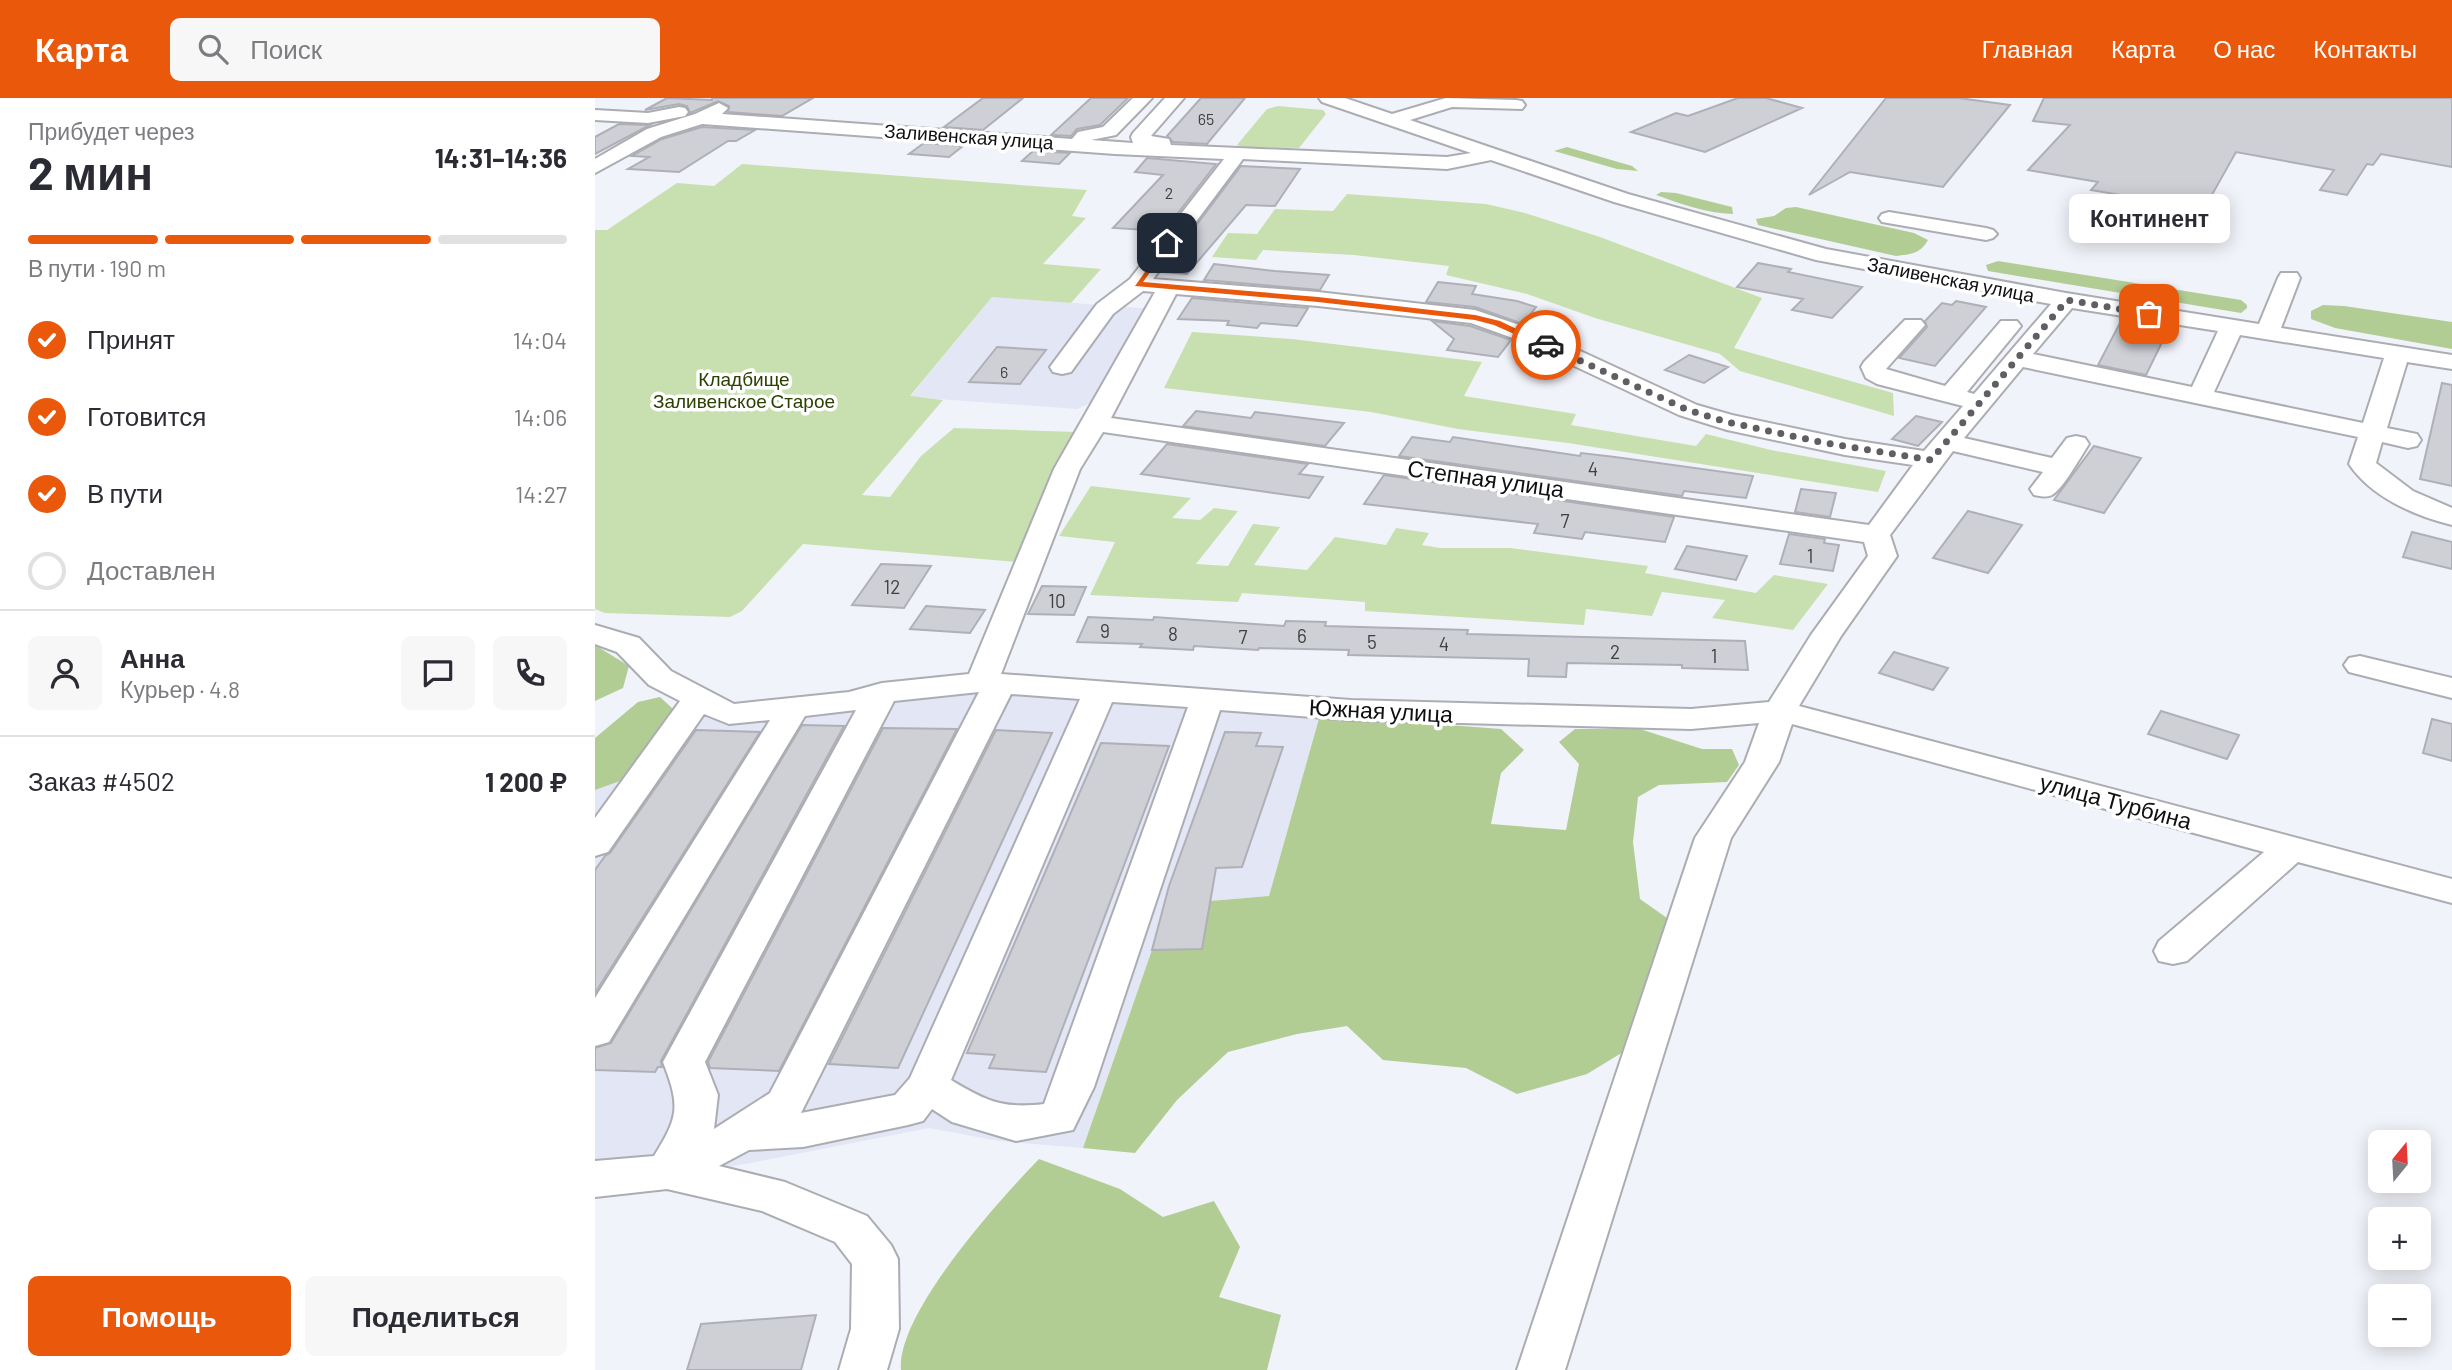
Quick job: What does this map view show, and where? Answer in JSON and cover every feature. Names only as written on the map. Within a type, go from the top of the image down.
[{"type":"street","points":[[595,115],[657,117],[682,111],[707,98]]},
{"type":"street","points":[[595,167],[654,133],[701,118],[736,98]]},
{"type":"street","points":[[1078,144],[1085,136],[1109,131],[1143,98]]},
{"type":"street","points":[[1157,150],[1162,143],[1140,140],[1140,137],[1175,98]]},
{"type":"street","name":"Заливенская улица","points":[[1328,98],[1621,198],[1824,255],[1937,278],[2452,362]]},
{"type":"street","points":[[1390,120],[1451,102],[1516,105]]},
{"type":"street","name":"Заливенская улица","points":[[701,118],[1237,154],[1447,163],[1493,156]]},
{"type":"street","points":[[1062,367],[1105,309],[1137,284],[1237,154]]},
{"type":"street","points":[[1889,218],[1991,230],[1937,278]]},
{"type":"street","points":[[2268,332],[2289,278]]},
{"type":"street","points":[[1137,284],[1318,299],[1475,317],[1528,336],[1688,410],[1818,442],[1940,451],[2052,479],[2076,444]]},
{"type":"street","points":[[667,1172],[743,1134],[785,1104],[991,682],[1067,468],[1095,424],[1168,288]]},
{"type":"street","points":[[1541,1370],[1713,838],[1762,762],[1780,711],[1826,635],[1882,556],[1876,535],[1940,451],[2067,300]]},
{"type":"street","points":[[1913,324],[1873,370],[1886,379],[1981,403]]},
{"type":"street","points":[[1951,395],[2009,326]]},
{"type":"street","points":[[2200,396],[2232,327]]},
{"type":"street","points":[[2398,353],[2363,464],[2419,504],[2452,517]]},
{"type":"street","points":[[2017,358],[2409,440]]},
{"type":"street","name":"Степная улица","points":[[1095,424],[1876,535]]},
{"type":"street","name":"Южная улица","points":[[595,634],[628,645],[660,678],[729,713],[793,709],[851,702],[882,693],[991,682],[1351,710],[1691,719],[1780,711]]},
{"type":"street","points":[[2360,665],[2452,688]]},
{"type":"street","points":[[743,1134],[803,1130],[908,1109],[927,1086],[1100,691]]},
{"type":"street","points":[[667,1172],[692,1132],[697,1095],[684,1062],[882,693]]},
{"type":"street","points":[[595,844],[699,698]]},
{"type":"street","points":[[927,1086],[967,1110],[1016,1124],[1058,1118],[1073,1087],[1207,699]]},
{"type":"street","points":[[595,1031],[793,709]]},
{"type":"street","name":"улица Турбина","points":[[1780,711],[2452,891]]},
{"type":"street","points":[[2173,951],[2291,848]]},
{"type":"street","points":[[595,1178],[667,1172],[769,1195],[851,1229],[874,1259],[875,1328],[863,1370]]},
{"type":"shaded area","points":[[992,297],[1153,309],[1093,402],[1077,409],[910,397]]},
{"type":"shaded area","points":[[946,685],[1322,708],[1269,896],[1210,901],[1202,949],[1152,951],[1083,1148],[999,1141],[929,1128],[735,1166],[595,1179],[595,790],[648,771],[699,698],[729,714]]},
{"type":"green space","points":[[1278,106],[1323,110],[1326,114],[1299,148],[1237,145],[1267,109]]},
{"type":"green space","points":[[1567,147],[1632,166],[1638,171],[1617,169],[1554,151]]},
{"type":"green space","name":"Кладбище Заливенское Старое","points":[[742,164],[1087,190],[1072,216],[1086,218],[1043,264],[1101,269],[1071,303],[992,297],[910,396],[943,400],[862,495],[890,497],[921,456],[954,428],[1076,432],[1048,483],[1017,562],[803,544],[742,611],[730,617],[605,613],[595,609],[595,230],[607,230],[677,183],[714,186]]},
{"type":"green space","points":[[1661,192],[1676,193],[1732,207],[1733,214],[1703,210],[1656,195]]},
{"type":"green space","points":[[1347,194],[1486,204],[1525,213],[1600,237],[1762,298],[1734,348],[1893,393],[1894,416],[1740,371],[1720,354],[1595,318],[1527,294],[1446,275],[1449,266],[1354,255],[1263,250],[1256,260],[1212,257],[1228,233],[1257,234],[1275,209],[1333,211]]},
{"type":"green space","points":[[1796,207],[1914,233],[1928,240],[1918,251],[1896,256],[1758,225],[1756,219],[1774,216],[1786,208]]},
{"type":"green space","points":[[1998,261],[2241,300],[2247,308],[2241,313],[1988,271],[1986,265]]},
{"type":"green space","points":[[2323,305],[2452,322],[2452,349],[2335,328],[2311,319],[2311,311]]},
{"type":"green space","points":[[1192,332],[1292,339],[1482,362],[1464,396],[1576,414],[1571,425],[1696,446],[1706,434],[1771,450],[1886,471],[1878,492],[1568,443],[1458,429],[1371,412],[1164,388]]},
{"type":"green space","points":[[1091,486],[1191,498],[1172,518],[1200,520],[1214,508],[1238,511],[1196,564],[1228,566],[1253,524],[1280,527],[1254,565],[1307,570],[1335,537],[1386,545],[1396,528],[1429,533],[1422,545],[1440,548],[1510,548],[1648,566],[1645,573],[1756,593],[1774,575],[1828,584],[1793,630],[1712,618],[1725,600],[1662,592],[1652,616],[1586,609],[1584,625],[1365,611],[1365,602],[1242,593],[1238,602],[1090,595],[1115,542],[1059,536]]},
{"type":"green space","points":[[595,645],[629,666],[623,688],[595,701]]},
{"type":"green space","points":[[660,697],[672,708],[680,725],[648,771],[595,790],[595,738],[638,702]]},
{"type":"green space","points":[[1322,708],[1343,717],[1501,729],[1524,750],[1501,773],[1491,824],[1566,830],[1579,764],[1559,742],[1575,729],[1640,729],[1702,749],[1732,749],[1739,765],[1727,782],[1659,785],[1638,797],[1633,842],[1640,899],[1684,930],[1651,1035],[1587,1074],[1517,1094],[1466,1068],[1383,1060],[1347,1026],[1297,1034],[1228,1052],[1177,1100],[1135,1153],[1083,1148],[1152,950],[1202,949],[1210,901],[1269,896]]},
{"type":"green space","points":[[1039,1159],[1120,1189],[1163,1217],[1214,1201],[1240,1247],[1219,1297],[1281,1315],[1267,1370],[901,1370],[904,1346],[932,1289],[1000,1201]]},
{"type":"building","points":[[667,98],[813,98],[782,116],[728,112],[729,106],[718,101],[690,113],[687,106],[679,104],[645,110]]},
{"type":"building","points":[[983,98],[1023,98],[983,130],[944,127]]},
{"type":"building","points":[[1091,98],[1128,98],[1100,125],[1077,129],[1071,136],[1051,135]]},
{"type":"building","points":[[1201,98],[1245,98],[1207,144],[1173,142],[1167,136]]},
{"type":"building","points":[[1738,98],[1766,98],[1802,108],[1705,152],[1631,132],[1676,113],[1688,116]]},
{"type":"building","points":[[1886,98],[1959,98],[2010,105],[1943,187],[1850,172],[1809,195]]},
{"type":"building","points":[[2044,98],[2452,98],[2452,167],[2381,154],[2373,165],[2367,164],[2347,195],[2320,190],[2334,170],[2236,152],[2204,209],[2091,190],[2098,182],[2028,170],[2070,125],[2033,121]]},
{"type":"building","points":[[619,124],[650,125],[595,154],[595,137]]},
{"type":"building","points":[[702,127],[755,130],[736,141],[728,141],[679,172],[628,169],[649,157],[632,156],[662,139]]},
{"type":"building","points":[[924,143],[963,146],[949,157],[909,154]]},
{"type":"building","points":[[1033,151],[1070,153],[1059,164],[1022,161]]},
{"type":"building","points":[[1147,158],[1216,164],[1164,231],[1113,228],[1163,175],[1135,172]]},
{"type":"building","points":[[1241,166],[1300,169],[1275,206],[1246,205],[1187,274],[1161,272]]},
{"type":"building","points":[[1758,263],[1862,287],[1832,318],[1792,310],[1803,299],[1737,287]]},
{"type":"building","points":[[1214,264],[1329,275],[1320,290],[1204,280]]},
{"type":"building","points":[[1438,282],[1476,286],[1472,294],[1536,307],[1523,324],[1475,307],[1426,302]]},
{"type":"building","points":[[1192,298],[1308,308],[1297,326],[1261,323],[1257,328],[1227,325],[1229,321],[1178,319]]},
{"type":"building","points":[[1956,301],[1986,307],[1935,366],[1899,358],[1927,327],[1925,321],[1942,303],[1952,305]]},
{"type":"building","points":[[2122,319],[2170,326],[2146,375],[2098,365]]},
{"type":"building","points":[[1432,321],[1470,326],[1511,340],[1498,357],[1447,350],[1454,339]]},
{"type":"building","points":[[997,347],[1046,350],[1020,384],[969,382]]},
{"type":"building","points":[[1689,355],[1728,367],[1704,383],[1665,370]]},
{"type":"building","points":[[2442,383],[2452,385],[2452,486],[2420,479]]},
{"type":"building","points":[[1196,411],[1251,418],[1255,412],[1344,423],[1325,446],[1183,426]]},
{"type":"building","points":[[1916,416],[1942,422],[1918,446],[1892,439]]},
{"type":"building","points":[[1412,437],[1450,442],[1453,437],[1580,456],[1581,453],[1753,476],[1746,498],[1684,491],[1682,496],[1399,456]]},
{"type":"building","points":[[1167,444],[1308,464],[1299,474],[1323,477],[1309,498],[1141,474]]},
{"type":"building","points":[[2094,446],[2141,458],[2104,513],[2054,500]]},
{"type":"building","points":[[1384,475],[1674,517],[1665,542],[1585,532],[1582,539],[1534,533],[1538,524],[1364,504]]},
{"type":"building","points":[[1801,489],[1836,493],[1830,517],[1795,512]]},
{"type":"building","points":[[1968,511],[2022,525],[1988,573],[1933,558]]},
{"type":"building","points":[[2412,532],[2452,542],[2452,569],[2403,557]]},
{"type":"building","points":[[1789,534],[1825,539],[1824,543],[1839,545],[1833,571],[1780,564]]},
{"type":"building","points":[[1687,546],[1747,556],[1736,580],[1675,569]]},
{"type":"building","points":[[881,564],[931,566],[904,608],[852,605]]},
{"type":"building","points":[[1042,586],[1086,587],[1074,615],[1028,614]]},
{"type":"building","points":[[926,606],[985,610],[970,633],[910,629]]},
{"type":"building","points":[[1088,617],[1153,620],[1154,617],[1284,626],[1286,621],[1326,622],[1325,626],[1468,630],[1467,634],[1745,641],[1748,670],[1682,668],[1682,665],[1567,663],[1566,677],[1528,676],[1529,659],[1348,655],[1349,650],[1258,650],[1194,646],[1193,650],[1140,647],[1142,644],[1077,642]]},
{"type":"building","points":[[1894,652],[1948,668],[1933,690],[1879,673]]},
{"type":"building","points":[[2161,711],[2239,735],[2227,759],[2148,734]]},
{"type":"building","points":[[2432,719],[2452,724],[2452,761],[2423,753]]},
{"type":"building","points":[[802,725],[844,726],[661,1061],[662,1067],[658,1067],[655,1072],[595,1070],[595,1048],[611,1043]]},
{"type":"building","points":[[883,728],[957,729],[779,1071],[710,1068],[708,1062]]},
{"type":"building","points":[[696,730],[760,732],[595,993],[595,870],[610,853]]},
{"type":"building","points":[[996,730],[1052,733],[898,1068],[829,1064]]},
{"type":"building","points":[[1225,732],[1261,733],[1256,746],[1283,747],[1242,867],[1216,868],[1202,949],[1152,950],[1169,886]]},
{"type":"building","points":[[1101,743],[1169,746],[1046,1072],[989,1068],[995,1055],[967,1053]]},
{"type":"building","points":[[816,1315],[801,1370],[687,1370],[701,1324]]},
{"type":"way so far","points":[[1546,345],[1688,410],[1727,422],[1889,455],[1931,460],[1978,408],[2047,320],[2067,300],[2149,314]]},
{"type":"place","name":"Континент","points":[[2149,314]]},
{"type":"route","points":[[1167,243],[1137,284],[1318,299],[1475,317],[1497,323],[1546,345]]}]
